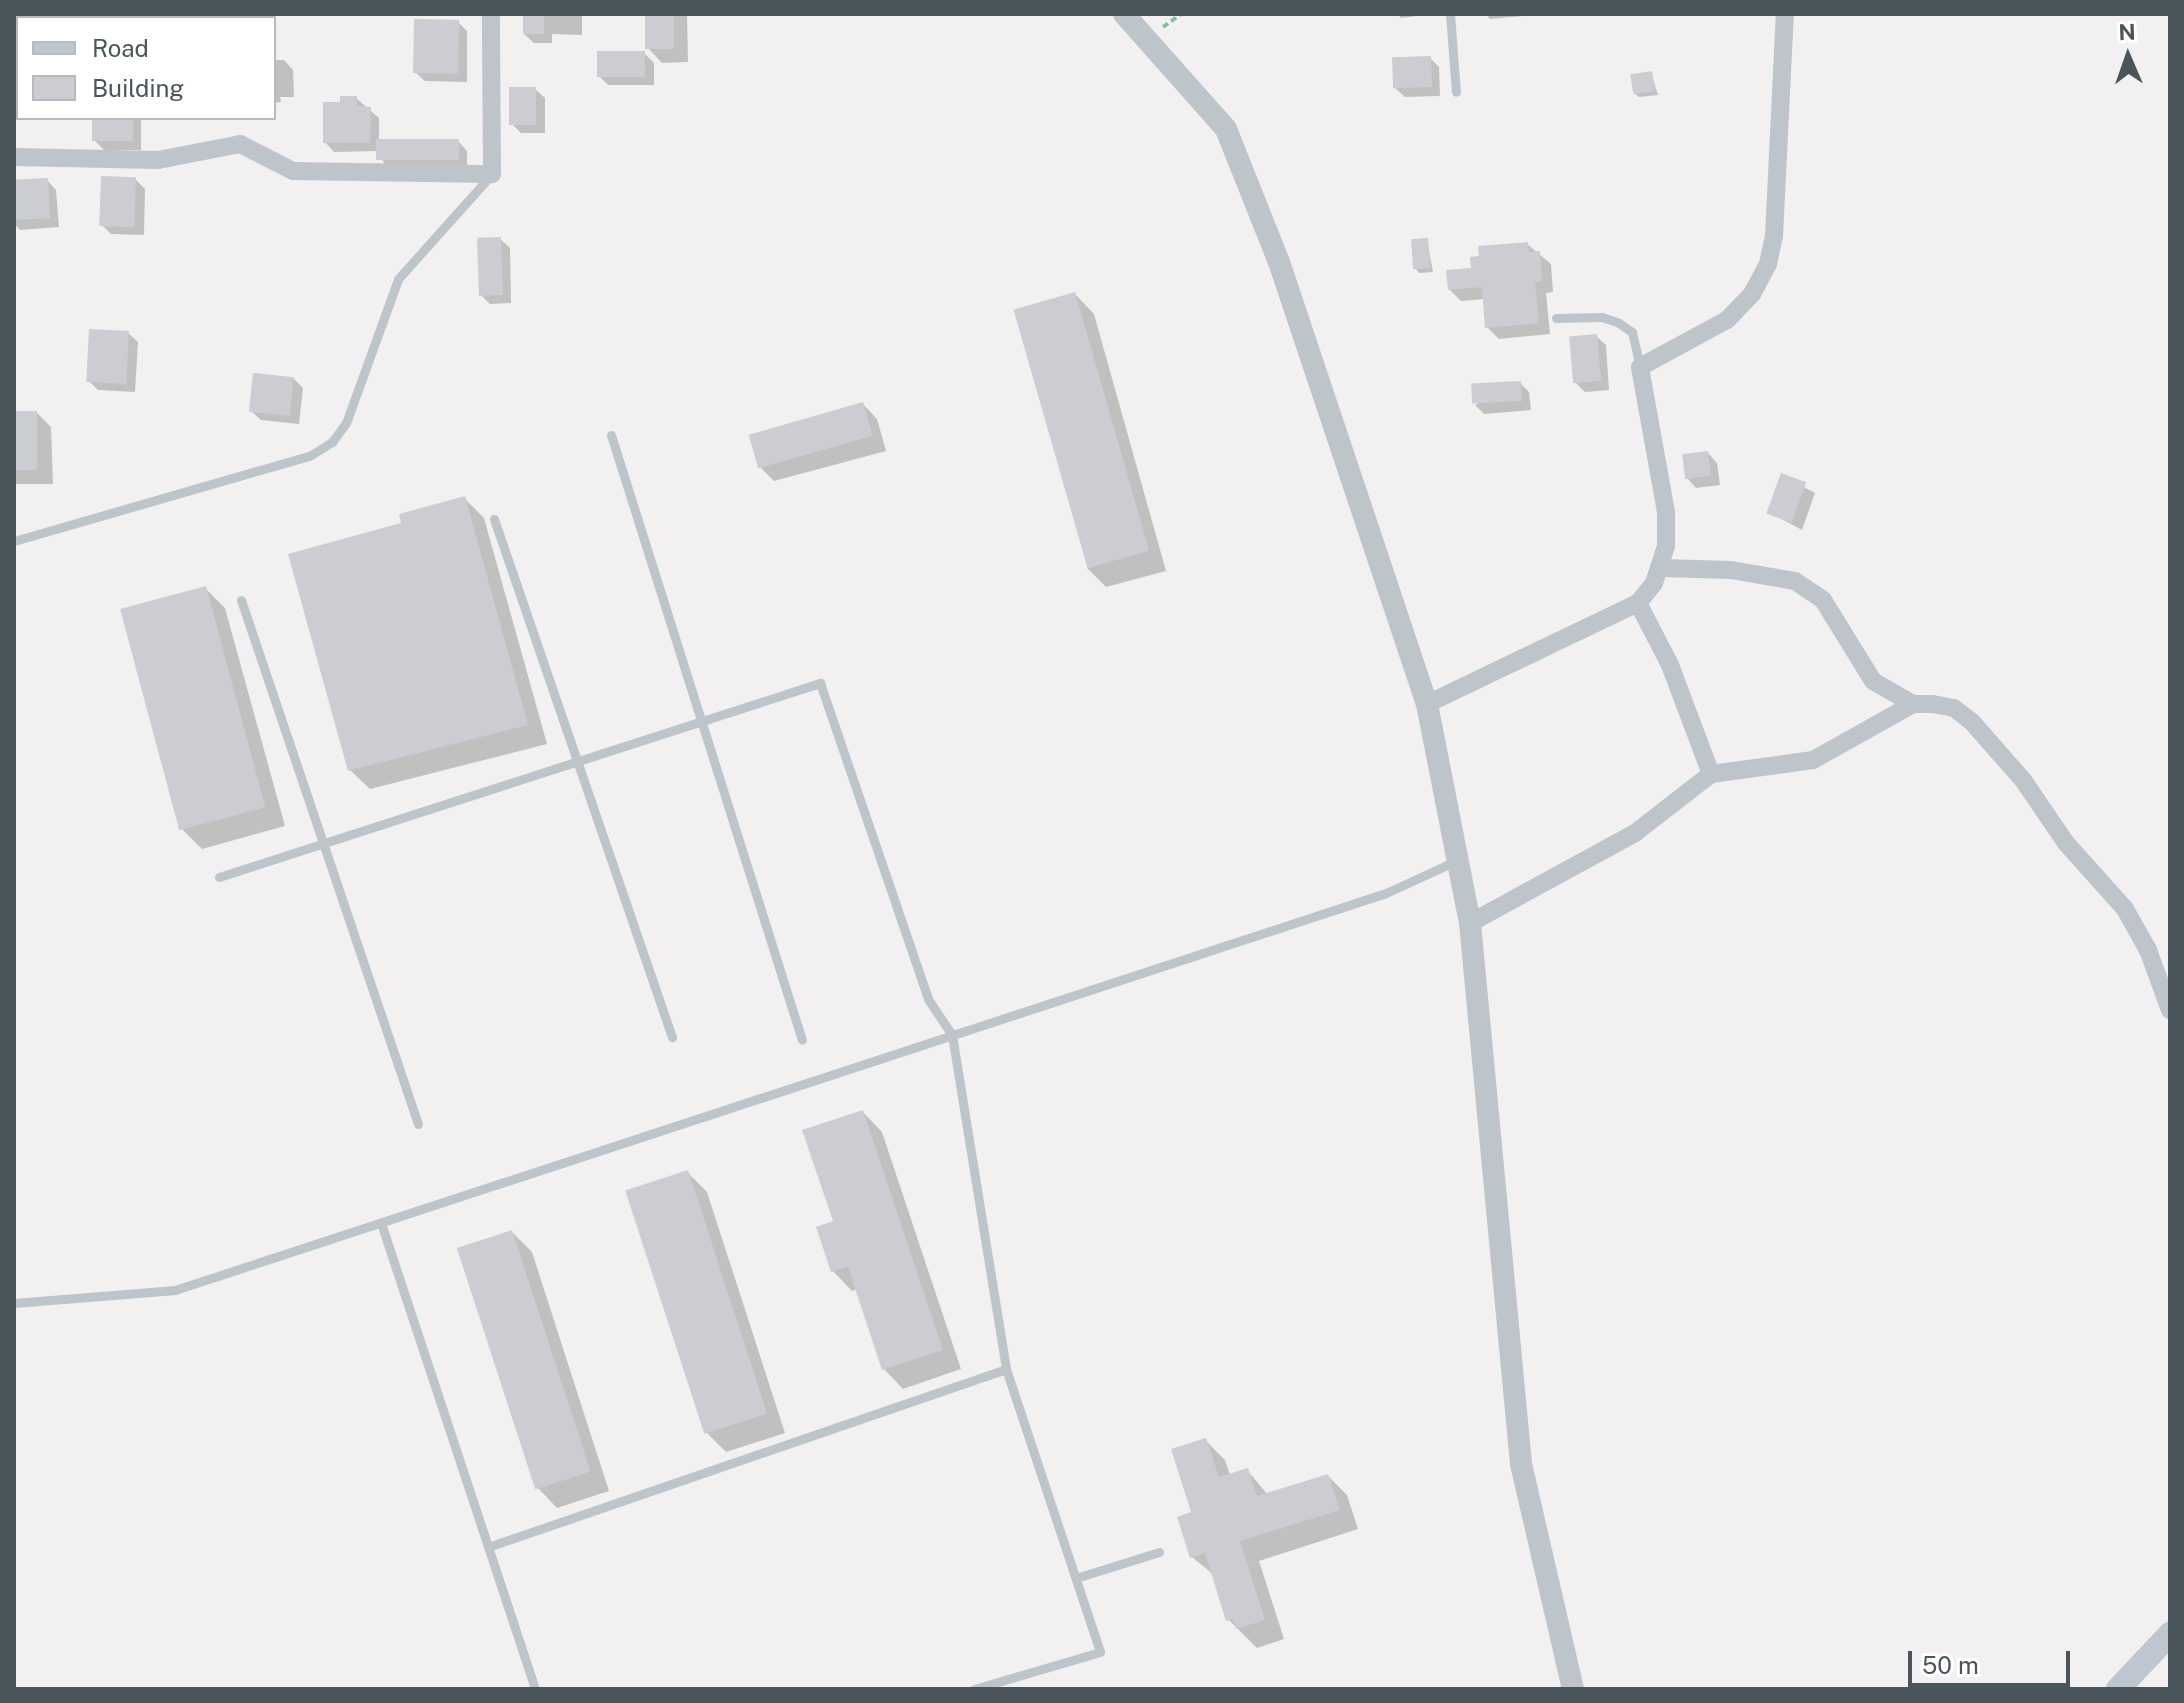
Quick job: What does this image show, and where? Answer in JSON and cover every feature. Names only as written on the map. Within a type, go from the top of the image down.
[{"type":"main road","points":[[2118,1689],[2170,1634]]},
{"type":"street","points":[[14,157],[158,160],[240,144],[293,171],[492,174],[491,14]]},
{"type":"street","points":[[1427,704],[1638,603],[1662,568],[1666,512],[1640,367],[1727,320],[1752,294],[1768,264],[1774,236],[1785,14]]},
{"type":"street","points":[[1130,22],[1226,129],[1279,262],[1427,704],[1470,923],[1521,1464],[1573,1689]]},
{"type":"street","points":[[1662,568],[1731,570],[1795,581],[1823,600],[1873,681],[1913,704],[1954,708],[2023,780],[2066,843],[2137,927],[2170,1010]]},
{"type":"street","points":[[1638,603],[1670,665],[1711,774]]},
{"type":"street","points":[[1470,923],[1616,845],[1711,774],[1813,760],[1913,704]]},
{"type":"lane","points":[[1450,14],[1456,92]]},
{"type":"lane","points":[[14,541],[311,455],[332,442],[346,423],[398,279],[492,174]]},
{"type":"lane","points":[[1556,318],[1602,317],[1619,323],[1632,332],[1640,367]]},
{"type":"lane","points":[[611,435],[802,1040]]},
{"type":"lane","points":[[494,519],[672,1037]]},
{"type":"lane","points":[[241,600],[418,1124]]},
{"type":"lane","points":[[219,877],[322,840],[578,763],[820,683],[928,999],[952,1035],[1006,1369],[1100,1652],[974,1689]]},
{"type":"lane","points":[[14,1303],[175,1290],[1386,893],[1459,860]]},
{"type":"lane","points":[[381,1223],[535,1689]]},
{"type":"lane","points":[[488,1547],[1006,1369]]},
{"type":"lane","points":[[1076,1578],[1159,1552]]},
{"type":"building","points":[[523,14],[544,14],[544,34],[523,34]]},
{"type":"building","points":[[645,14],[674,14],[674,49],[645,49]]},
{"type":"building","points":[[414,19],[459,20],[458,74],[413,73]]},
{"type":"building","points":[[597,51],[645,51],[645,77],[597,77]]},
{"type":"building","points":[[1431,56],[1432,87],[1393,88],[1392,57]]},
{"type":"building","points":[[1652,71],[1655,91],[1633,94],[1630,74]]},
{"type":"building","points":[[509,87],[536,87],[536,125],[509,125]]},
{"type":"building","points":[[340,96],[357,96],[357,106],[371,107],[370,143],[323,143],[323,102],[340,102]]},
{"type":"building","points":[[92,120],[133,120],[133,141],[92,141]]},
{"type":"building","points":[[376,139],[459,139],[459,160],[376,160]]},
{"type":"building","points":[[101,176],[136,177],[134,227],[99,226]]},
{"type":"building","points":[[48,178],[50,218],[16,220],[14,180]]},
{"type":"building","points":[[501,237],[503,295],[479,296],[477,238]]},
{"type":"building","points":[[1428,238],[1430,268],[1413,269],[1411,239]]},
{"type":"building","points":[[1528,242],[1529,252],[1540,251],[1542,281],[1535,282],[1539,323],[1485,328],[1482,287],[1448,290],[1446,270],[1471,268],[1470,257],[1479,256],[1478,246]]},
{"type":"building","points":[[1075,292],[1149,551],[1088,568],[1013,310]]},
{"type":"building","points":[[89,329],[129,331],[126,384],[86,382]]},
{"type":"building","points":[[1597,334],[1601,381],[1573,383],[1569,336]]},
{"type":"building","points":[[253,373],[294,377],[290,416],[249,412]]},
{"type":"building","points":[[1521,381],[1522,401],[1472,404],[1471,384]]},
{"type":"building","points":[[863,402],[873,436],[758,468],[749,435]]},
{"type":"building","points":[[14,411],[37,411],[37,470],[14,470]]},
{"type":"building","points":[[1708,451],[1711,476],[1685,479],[1682,454]]},
{"type":"building","points":[[1781,473],[1806,482],[1792,523],[1766,513]]},
{"type":"building","points":[[465,496],[528,725],[348,771],[288,554],[401,523],[399,514]]},
{"type":"building","points":[[206,586],[265,807],[179,830],[120,609]]},
{"type":"building","points":[[863,1110],[943,1350],[882,1370],[848,1267],[831,1272],[816,1227],[833,1221],[802,1130]]},
{"type":"building","points":[[688,1170],[767,1413],[704,1434],[625,1190]]},
{"type":"building","points":[[512,1230],[590,1472],[535,1489],[457,1248]]},
{"type":"building","points":[[1206,1438],[1219,1477],[1248,1468],[1257,1496],[1328,1474],[1340,1510],[1240,1541],[1265,1620],[1236,1629],[1233,1619],[1226,1621],[1205,1553],[1190,1558],[1177,1517],[1191,1512],[1171,1449]]}]
